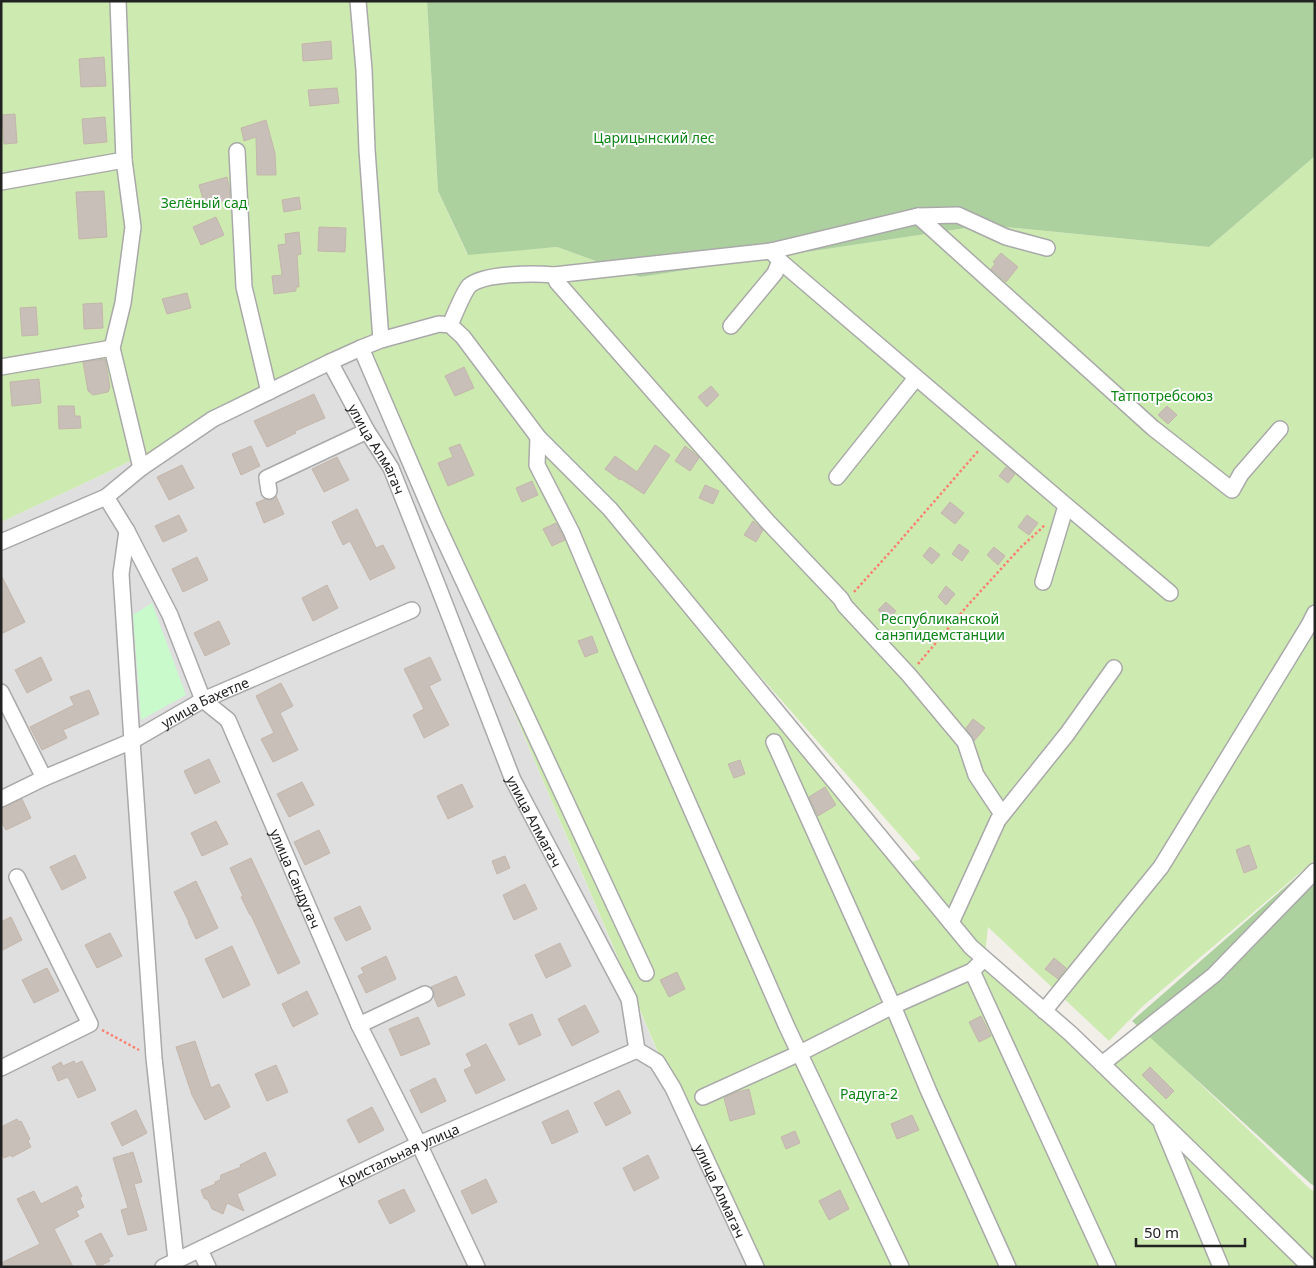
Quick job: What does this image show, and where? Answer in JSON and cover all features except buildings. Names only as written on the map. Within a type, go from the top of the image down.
[{"type":"street","points":[[118,1],[124,160],[133,227],[122,303],[112,348],[142,468]]},
{"type":"street","points":[[358,1],[381,340]]},
{"type":"street","points":[[237,151],[244,287],[269,392]]},
{"type":"street","points":[[1,182],[124,160]]},
{"type":"street","points":[[450,325],[469,287],[478,280],[499,276],[554,275],[776,256],[918,216],[958,215],[1006,237],[1047,248]]},
{"type":"street","points":[[918,216],[1153,428],[1232,490],[1241,474],[1280,429]]},
{"type":"street","points":[[731,326],[775,273],[776,256]]},
{"type":"street","points":[[776,256],[916,378],[1170,593]]},
{"type":"street","points":[[554,275],[557,282],[767,521],[841,599],[909,675],[964,742],[976,776],[1002,814]]},
{"type":"street","points":[[1,542],[106,497],[142,468],[213,420],[330,362],[381,340],[439,324],[450,325],[463,337],[538,437],[610,509],[971,947],[1071,1034],[1310,1267]]},
{"type":"street","points":[[1,367],[112,348]]},
{"type":"street","points":[[361,348],[435,520],[646,973]]},
{"type":"street","name":"улица Алмагач","points":[[330,362],[367,431],[391,468],[513,780],[629,999],[637,1050],[657,1062],[673,1088],[756,1267]]},
{"type":"street","points":[[836,477],[916,378]]},
{"type":"street","points":[[269,491],[267,478],[367,431]]},
{"type":"street","points":[[538,437],[537,465],[571,531],[624,659],[800,1053],[901,1267]]},
{"type":"street","points":[[106,497],[127,531],[170,615],[203,700]]},
{"type":"street","points":[[1043,582],[1066,506]]},
{"type":"street","points":[[127,531],[121,574],[170,1263]]},
{"type":"street","name":"улица Бахетле","points":[[1,800],[44,778],[132,741],[203,700],[412,610]]},
{"type":"street","points":[[1044,1011],[1161,867],[1313,624]]},
{"type":"street","points":[[951,923],[998,820],[1067,734],[1114,668]]},
{"type":"street","points":[[1,692],[44,778]]},
{"type":"street","name":"улица Сандугач","points":[[203,700],[228,720],[359,1025],[419,1144],[477,1267]]},
{"type":"street","points":[[774,742],[1008,1267]]},
{"type":"street","points":[[1102,1064],[1214,974],[1315,871]]},
{"type":"street","points":[[1,1068],[90,1024],[17,877]]},
{"type":"street","points":[[703,1097],[800,1053],[893,1006],[972,971],[984,959]]},
{"type":"street","points":[[972,971],[1108,1267]]},
{"type":"street","points":[[359,1025],[425,994]]},
{"type":"street","name":"Кристальная улица","points":[[170,1263],[419,1144],[637,1050]]},
{"type":"street","points":[[1160,1120],[1221,1267]]},
{"type":"street","points":[[200,1250],[208,1267]]},
{"type":"path","points":[[844,603],[988,439]]},
{"type":"path","points":[[909,675],[968,605],[1021,547],[1042,528],[1046,521]]},
{"type":"path","points":[[90,1024],[154,1058]]},
{"type":"shaded area","points":[[361,350],[748,1267],[1,1267],[1,522]]},
{"type":"green space","points":[[1,1],[427,1],[438,191],[467,254],[557,247],[640,277],[986,225],[1209,247],[1315,156],[1315,860],[1143,1006],[1109,1041],[988,927],[984,963],[1100,1068],[1149,1035],[1315,1192],[1315,1267],[759,1267],[659,1055],[361,350],[1,522]],"holes":[[[489,368],[920,858],[895,868]]]},
{"type":"green space","name":"Царицынский лес","points":[[427,1],[1315,1],[1315,156],[1209,247],[986,225],[640,277],[557,247],[468,255],[438,191]]},
{"type":"green space","points":[[152,603],[186,695],[141,720],[133,615]]},
{"type":"green space","points":[[1315,861],[1315,1186],[1132,1021]]},
{"type":"park label","name":"Зелёный сад","points":[[204,202]]},
{"type":"park label","name":"Татпотребсоюз","points":[[1162,395]]},
{"type":"park label","name":"Республиканской санэпидемстанции","points":[[940,626]]},
{"type":"park label","name":"Радуга-2","points":[[869,1093]]}]
